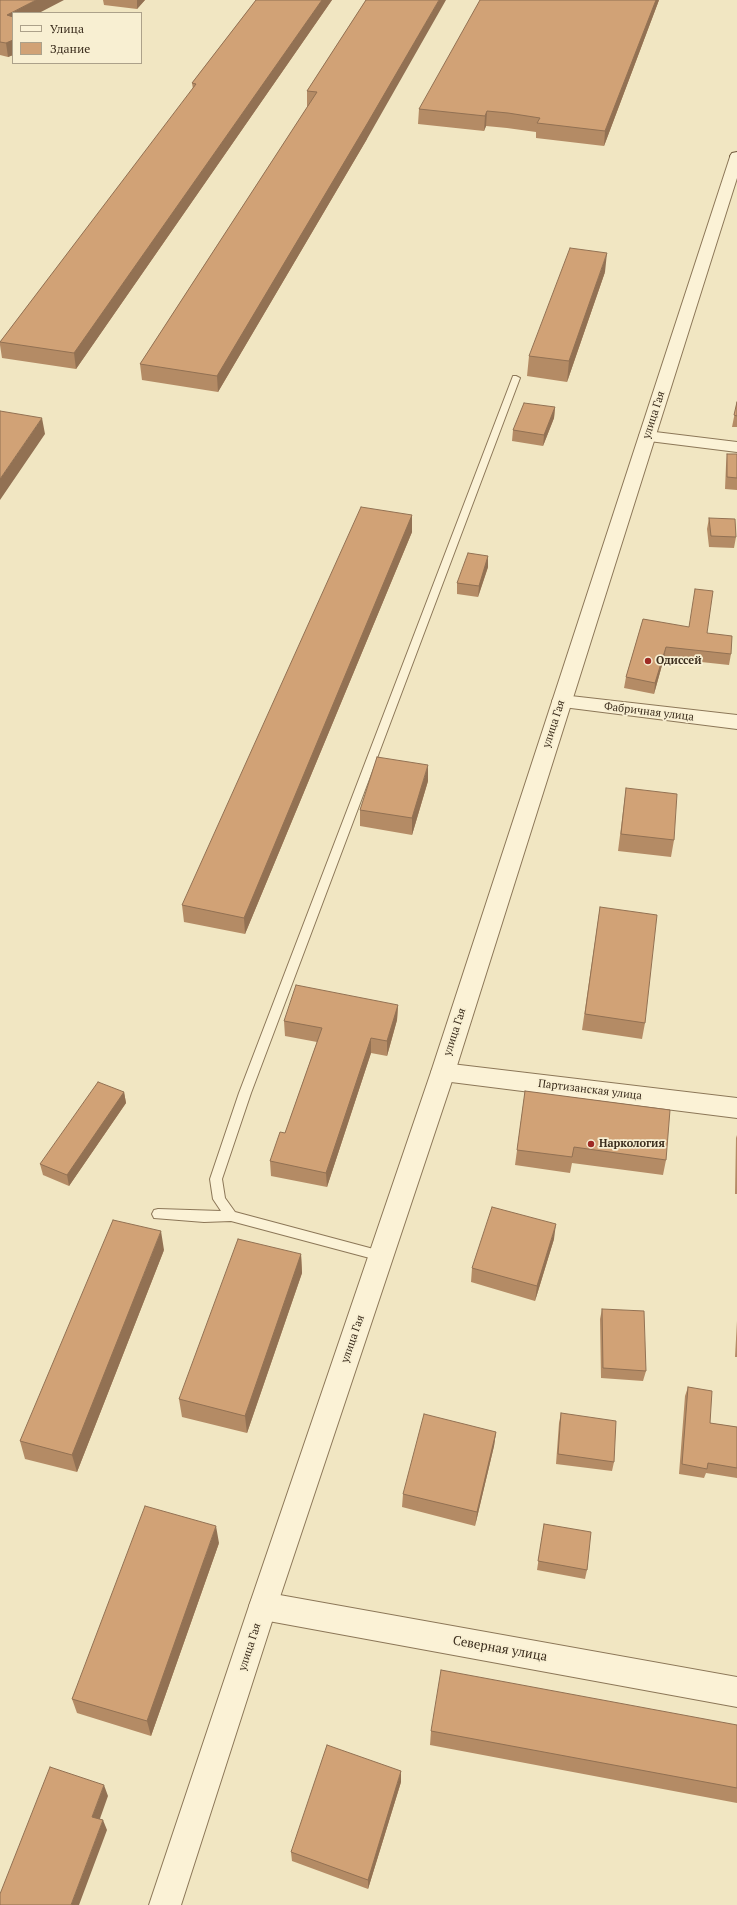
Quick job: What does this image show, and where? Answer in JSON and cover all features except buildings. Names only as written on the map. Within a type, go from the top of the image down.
[{"type":"street","name":"улица Гая","points":[[165,1905],[263,1606],[442,1072],[737,157]]},
{"type":"street","points":[[647,436],[737,447]]},
{"type":"street","name":"Фабричная улица","points":[[562,701],[737,722]]},
{"type":"street","name":"Партизанская улица","points":[[442,1072],[737,1108]]},
{"type":"street","name":"Северная улица","points":[[263,1606],[737,1692]]},
{"type":"lane","points":[[231,1216],[219,1198],[216,1179],[219,1166],[245,1093],[516,378]]},
{"type":"lane","points":[[158,1214],[204,1217],[231,1216],[381,1256]]},
{"type":"place","name":"Одиссей","points":[[648,661]]},
{"type":"place","name":"Наркология","points":[[591,1144]]}]
